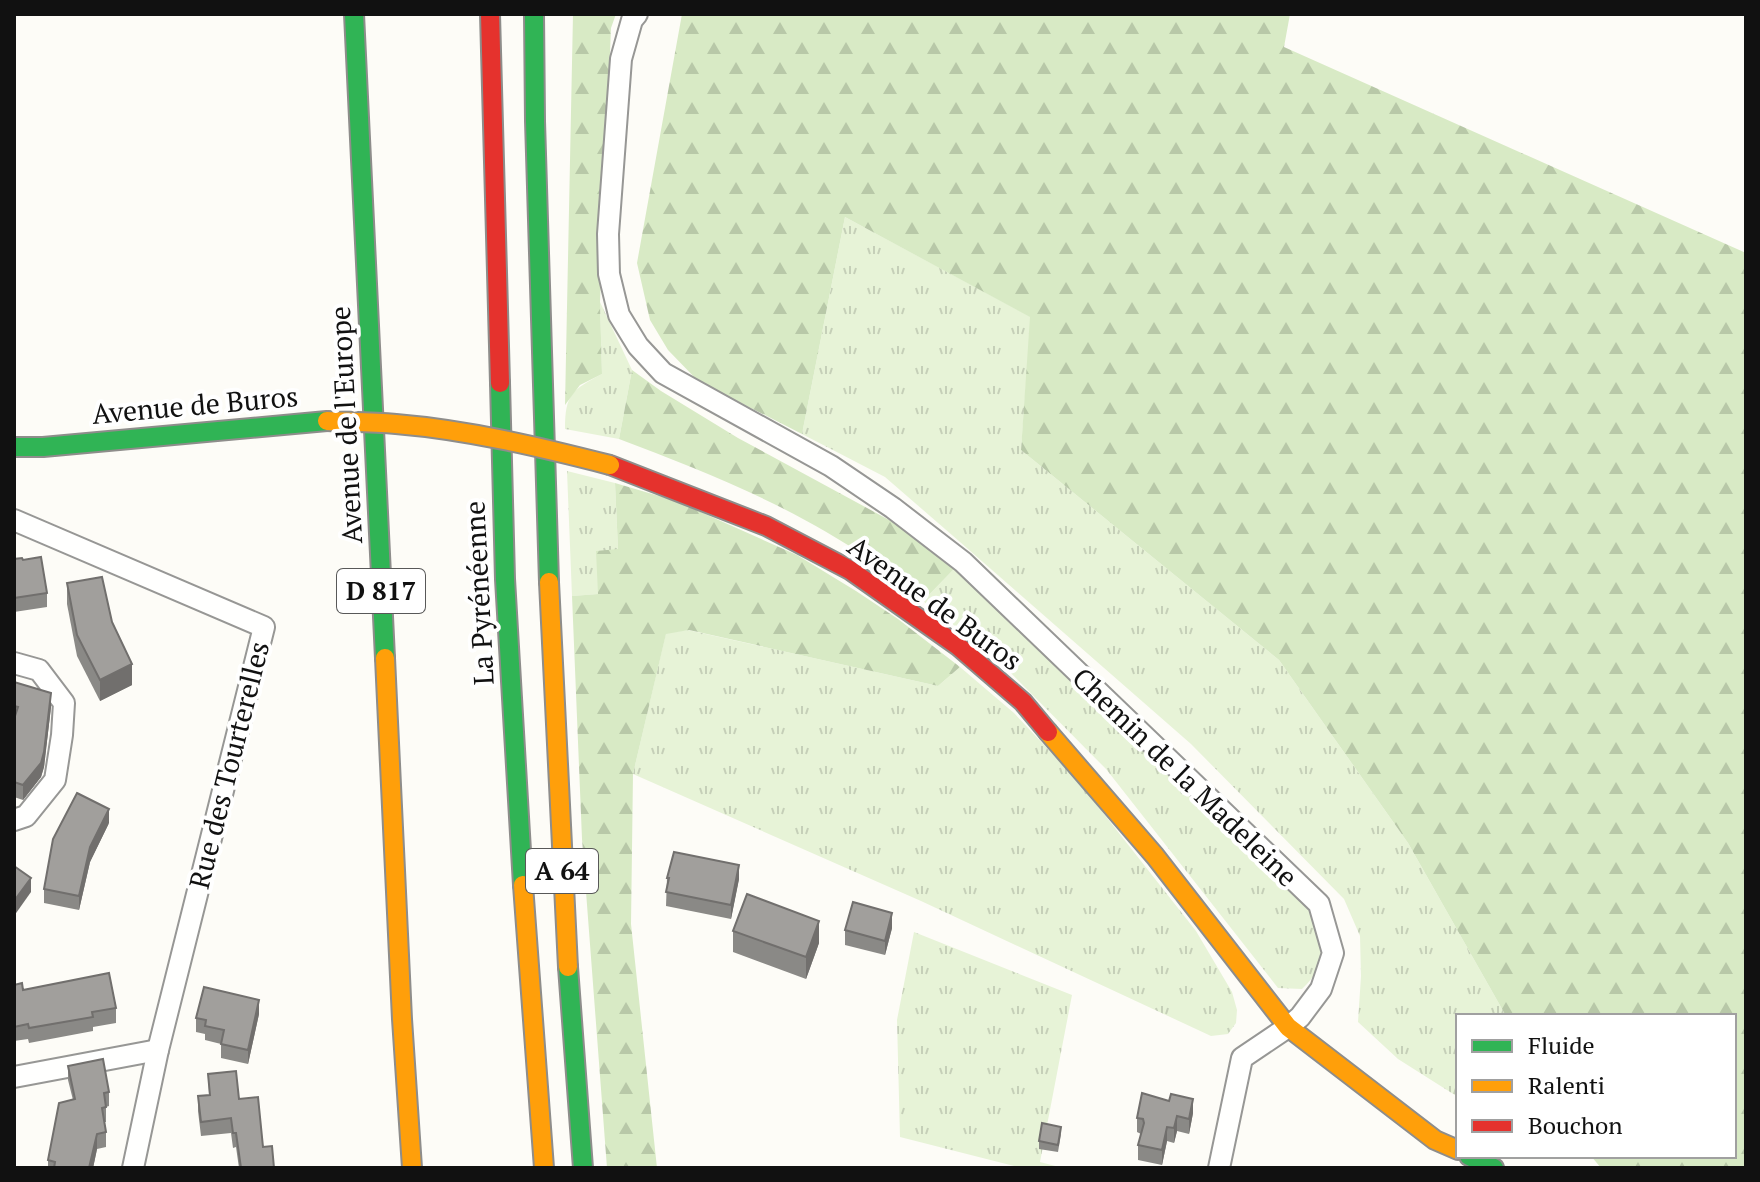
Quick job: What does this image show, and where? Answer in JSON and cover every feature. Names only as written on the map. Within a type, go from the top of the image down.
[{"type":"main road","name":"Avenue de l'Europe","points":[[354,14],[401,1003],[412,1168]]},
{"type":"main road","name":"La Pyrénéenne","points":[[490,14],[505,579],[525,921],[544,1168]]},
{"type":"main road","name":"A 64","points":[[534,14],[548,558],[564,920],[583,1168]]},
{"type":"main road","points":[[535,121],[550,93]]},
{"type":"main road","name":"Avenue de Buros","points":[[14,447],[43,447],[327,421],[396,424],[539,447],[610,465],[766,526],[850,570],[958,646],[1023,702],[1155,856],[1288,1027],[1435,1140],[1456,1149]]},
{"type":"main road","points":[[1473,1158],[1494,1168]]},
{"type":"street","name":"Chemin de la Madeleine","points":[[637,14],[632,20],[621,59],[608,234],[609,274],[619,315],[638,346],[663,373],[831,466],[893,508],[963,562],[1319,904],[1333,953],[1321,989],[1300,1017],[1242,1058],[1219,1168]]},
{"type":"street","name":"Rue des Tourterelles","points":[[14,520],[264,627],[158,1050],[133,1168]]},
{"type":"street","points":[[14,663],[39,670],[64,703],[55,780],[26,816],[14,820]]},
{"type":"street","points":[[14,1077],[158,1050]]},
{"type":"green space","points":[[573,14],[616,14],[611,28],[600,302],[602,374],[580,385],[565,405]]},
{"type":"green space","points":[[682,14],[1290,14],[1284,47],[1746,253],[1746,1168],[1601,1168],[1593,1158],[1736,1158],[1736,1014],[1505,1014],[1408,843],[1279,660],[1021,450],[1030,317],[845,217],[802,434],[698,381],[668,350],[650,320],[637,263]]},
{"type":"green space","points":[[845,217],[1031,317],[1021,450],[1279,660],[1408,843],[1505,1014],[1456,1014],[1456,1096],[1398,1059],[1358,1022],[1360,936],[1344,899],[1191,744],[885,477],[802,434]]},
{"type":"green space","points":[[600,302],[632,370],[619,439],[565,429],[572,394],[602,374]]},
{"type":"green space","points":[[632,370],[738,438],[891,521],[954,569],[923,601],[840,540],[779,506],[716,477],[619,439]]},
{"type":"green space","points":[[567,471],[615,483],[618,549],[599,594],[572,596]]},
{"type":"green space","points":[[615,483],[676,501],[797,555],[898,619],[960,667],[938,686],[689,630],[666,634],[633,774],[631,924],[657,1168],[607,1168],[582,839],[572,596],[598,594],[596,551],[618,549]]},
{"type":"green space","points":[[954,569],[1312,912],[1321,953],[1316,971],[1302,989],[1278,988],[1106,769],[996,658],[923,601]]},
{"type":"green space","points":[[688,630],[938,686],[960,667],[1014,713],[1078,781],[1196,931],[1232,992],[1237,1010],[1236,1023],[1228,1034],[1211,1036],[921,901],[633,774],[666,633]]},
{"type":"green space","points":[[914,932],[1072,995],[1040,1162],[1063,1168],[1022,1168],[900,1137],[897,1020]]},
{"type":"building","points":[[41,557],[47,593],[14,598],[14,559]]},
{"type":"building","points":[[102,577],[112,622],[132,664],[100,680],[77,635],[67,583]]},
{"type":"building","points":[[14,682],[51,693],[41,763],[23,785],[14,782],[14,719],[18,707],[14,706]]},
{"type":"building","points":[[77,793],[109,809],[90,847],[79,896],[44,889],[53,839]]},
{"type":"building","points":[[674,852],[739,865],[731,905],[666,892]]},
{"type":"building","points":[[14,866],[31,878],[14,901]]},
{"type":"building","points":[[747,894],[819,921],[806,957],[733,931]]},
{"type":"building","points":[[853,902],[892,913],[885,941],[845,930]]},
{"type":"building","points":[[109,973],[116,1008],[92,1012],[93,1017],[29,1028],[28,1024],[14,1027],[14,985],[22,983],[23,990]]},
{"type":"building","points":[[204,987],[259,1000],[248,1050],[221,1044],[224,1030],[205,1026],[206,1020],[196,1018]]},
{"type":"building","points":[[103,1059],[109,1092],[104,1093],[106,1107],[102,1108],[106,1132],[97,1134],[89,1168],[54,1168],[55,1162],[48,1160],[59,1103],[75,1099],[68,1066]]},
{"type":"building","points":[[236,1071],[239,1099],[258,1097],[263,1147],[272,1146],[274,1168],[241,1168],[231,1118],[201,1122],[198,1096],[210,1095],[208,1074]]},
{"type":"building","points":[[1142,1093],[1169,1101],[1171,1094],[1193,1099],[1189,1119],[1177,1116],[1174,1128],[1167,1127],[1162,1150],[1138,1145],[1144,1123],[1143,1119],[1137,1118]]},
{"type":"building","points":[[1042,1123],[1061,1127],[1058,1145],[1039,1141]]},
{"type":"traffic: fast","points":[[354,14],[385,658]]},
{"type":"traffic: fast","points":[[534,14],[549,582]]},
{"type":"traffic: fast","points":[[500,383],[505,579],[523,885]]},
{"type":"traffic: fast","points":[[14,447],[43,447],[327,421]]},
{"type":"traffic: fast","points":[[568,967],[583,1168]]},
{"type":"traffic: fast","points":[[1473,1158],[1494,1168]]},
{"type":"traffic: slow","points":[[327,421],[450,430],[610,465]]},
{"type":"traffic: slow","points":[[549,582],[568,967]]},
{"type":"traffic: slow","points":[[385,658],[412,1168]]},
{"type":"traffic: slow","points":[[1048,732],[1155,856],[1288,1027],[1435,1140],[1456,1149]]},
{"type":"traffic: slow","points":[[523,885],[544,1168]]},
{"type":"traffic: jam","points":[[490,14],[500,383]]},
{"type":"traffic: jam","points":[[610,465],[766,526],[850,570],[958,646],[1023,702],[1048,732]]}]
